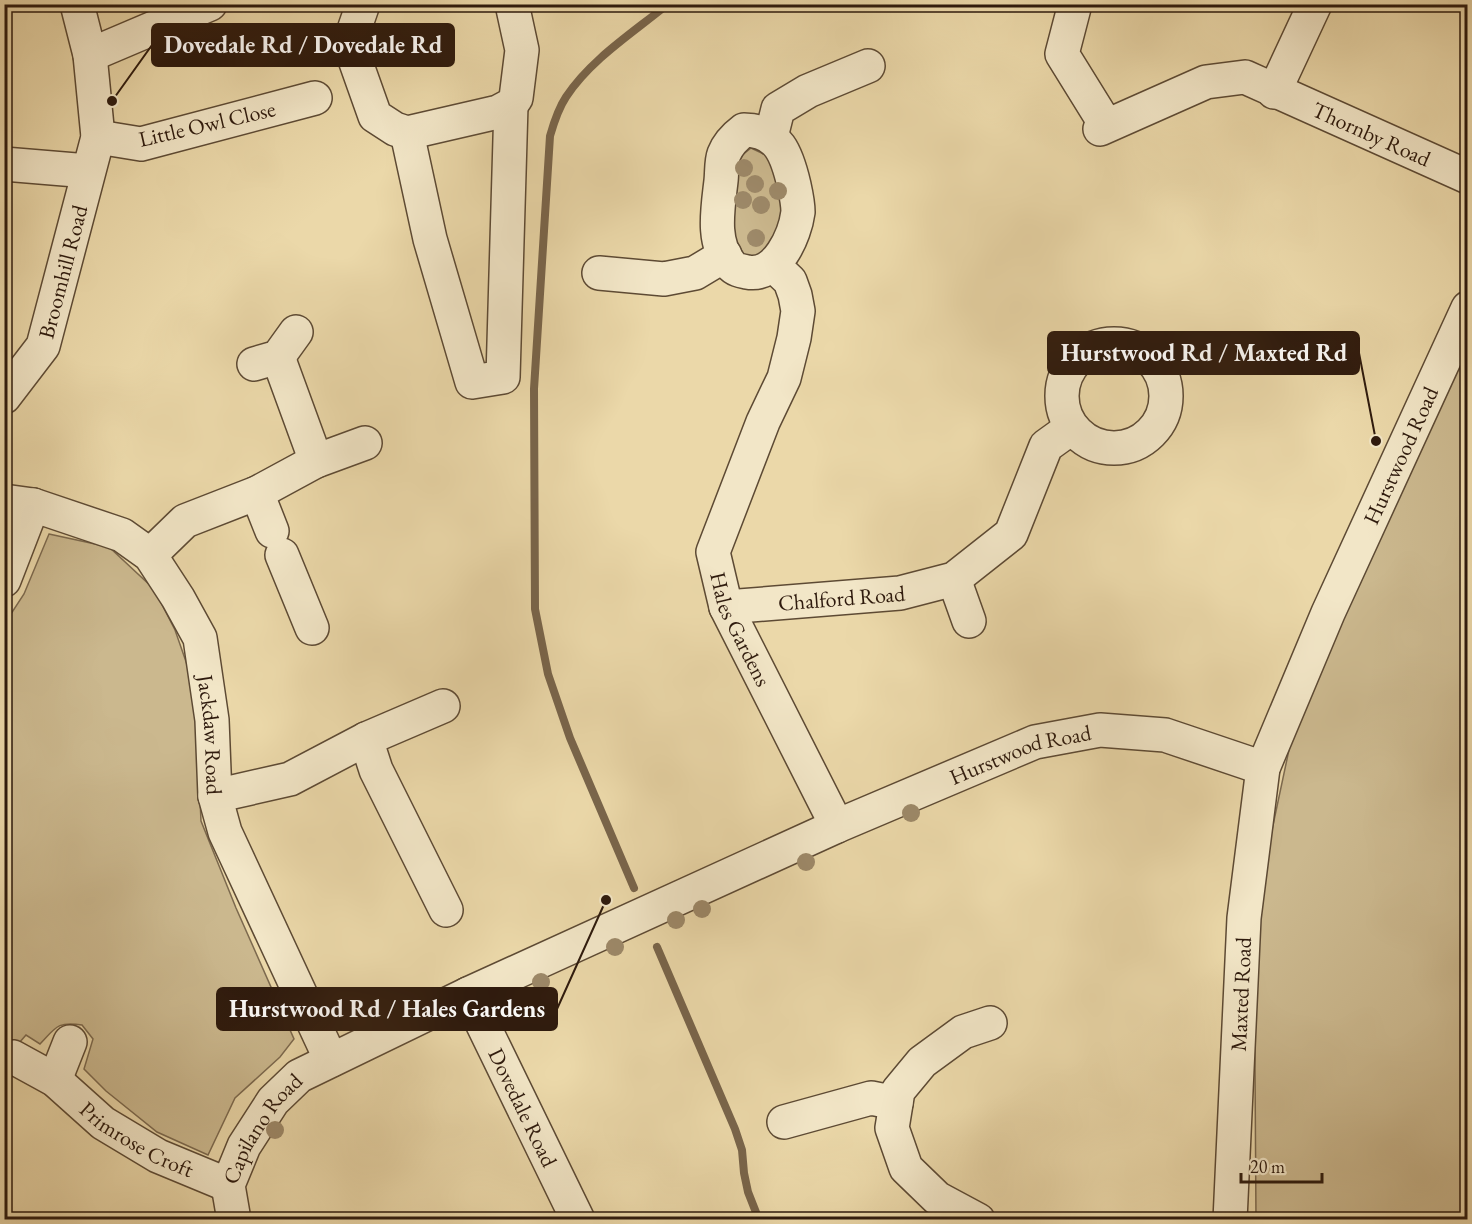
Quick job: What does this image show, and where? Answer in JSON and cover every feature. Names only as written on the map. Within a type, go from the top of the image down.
[{"type":"street","points":[[77,4],[90,55],[98,137]]},
{"type":"street","points":[[90,55],[210,4]]},
{"type":"street","points":[[363,4],[353,33],[353,54],[375,116],[395,129],[407,133],[498,112],[511,105],[516,98],[522,50],[512,4]]},
{"type":"street","name":"Thornby Road","points":[[1075,4],[1062,54],[1103,127],[1206,82],[1245,77],[1281,77],[1467,177]]},
{"type":"street","points":[[1281,77],[1315,4]]},
{"type":"street","points":[[771,137],[778,109],[808,91],[868,66]]},
{"type":"street","name":"Little Owl Close","points":[[98,137],[141,144],[315,98]]},
{"type":"street","points":[[407,133],[430,239],[472,382],[503,377],[511,105]]},
{"type":"street","points":[[744,130],[762,132],[771,137],[785,154],[798,204],[798,213],[784,250],[773,265],[754,273],[740,271],[732,266],[725,255],[716,223],[724,154],[736,135],[744,130]]},
{"type":"street","name":"Broomhill Road","points":[[4,397],[43,346],[98,137]]},
{"type":"street","points":[[4,164],[88,171]]},
{"type":"street","points":[[599,273],[664,279],[695,273],[725,255]]},
{"type":"street","name":"Hales Gardens","points":[[773,265],[790,281],[798,311],[794,338],[784,378],[750,418],[713,552],[726,607],[837,826]]},
{"type":"street","name":"Hurstwood Road","points":[[332,1060],[468,994],[837,826],[1035,742],[1100,730],[1165,735],[1263,768],[1328,613],[1467,308]]},
{"type":"street","points":[[278,358],[316,461]]},
{"type":"street","name":"Chalford Road","points":[[726,607],[900,593],[954,579],[1011,534],[1046,446],[1071,428]]},
{"type":"street","points":[[150,555],[185,521],[257,494],[316,461],[365,443]]},
{"type":"street","points":[[257,494],[312,628]]},
{"type":"street","points":[[4,580],[19,503]]},
{"type":"street","name":"Jackdaw Road","points":[[19,503],[123,535],[150,555],[178,597],[200,638],[212,720],[215,796],[225,832],[332,1060]]},
{"type":"street","points":[[954,579],[969,621]]},
{"type":"street","points":[[215,796],[290,779],[366,739],[443,706]]},
{"type":"street","points":[[366,739],[376,771],[446,910]]},
{"type":"street","name":"Maxted Road","points":[[1230,1220],[1244,918],[1263,768]]},
{"type":"street","name":"Dovedale Road","points":[[468,994],[578,1220]]},
{"type":"street","points":[[974,1019],[922,1062],[898,1091],[892,1128],[906,1168],[937,1198],[978,1220]]},
{"type":"street","points":[[55,1080],[70,1042]]},
{"type":"street","name":"Primrose Croft","points":[[13,1057],[55,1080],[103,1123],[158,1156],[228,1185]]},
{"type":"street","name":"Capilano Road","points":[[234,1220],[228,1185],[244,1146],[273,1101],[299,1076],[332,1060]]},
{"type":"street","points":[[784,1122],[871,1098],[896,1103]]},
{"type":"shaded area","points":[[751,148],[768,156],[790,197],[768,254],[740,261],[728,220],[736,160]]},
{"type":"shaded area","points":[[1467,339],[1467,1219],[1256,1220],[1254,915],[1290,745],[1336,614]]},
{"type":"shaded area","points":[[49,534],[109,547],[154,589],[175,630],[191,676],[197,734],[201,821],[236,908],[294,1039],[280,1057],[235,1098],[208,1155],[157,1132],[106,1091],[84,1069],[93,1039],[82,1025],[62,1025],[40,1044],[26,1035],[5,1059],[5,623],[24,594]]},
{"type":"waterway","points":[[634,888],[570,738],[548,674],[535,609],[534,389],[550,136],[555,121],[566,97],[588,70],[668,4]]},
{"type":"waterway","points":[[657,947],[735,1129],[742,1150],[748,1192],[759,1220]]},
{"type":"place","name":"Dovedale Rd / Dovedale Rd","points":[[112,101]]},
{"type":"place","name":"Hurstwood Rd / Maxted Rd","points":[[1376,441]]},
{"type":"place","name":"Hurstwood Rd / Hales Gardens","points":[[606,900]]}]
